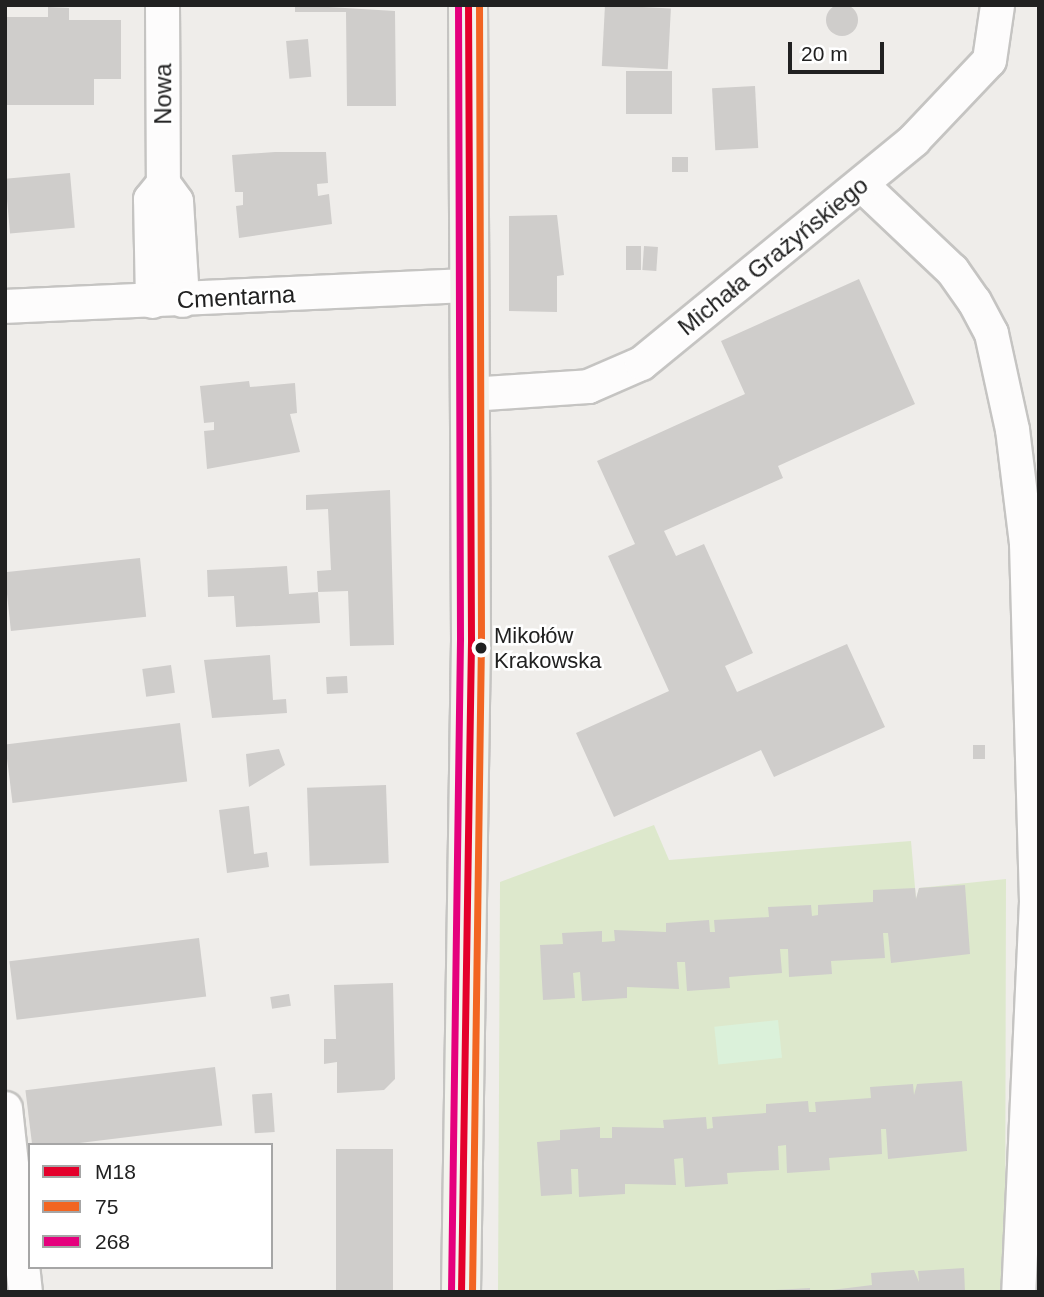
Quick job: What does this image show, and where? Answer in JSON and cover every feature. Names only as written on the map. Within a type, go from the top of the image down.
[{"type":"street","name":"Nowa","points":[[162,5],[163,183],[176,201],[167,300]]},
{"type":"street","points":[[461,1292],[469,394],[468,5]]},
{"type":"street","name":"Michała Grażyńskiego","points":[[469,394],[615,379],[862,185],[989,60],[998,5]]},
{"type":"street","points":[[862,185],[952,270],[974,301],[991,332],[1012,429],[1026,543],[1036,901],[1018,1292]]},
{"type":"street","name":"Cmentarna","points":[[5,306],[467,285]]},
{"type":"street","points":[[5,1108],[24,1292]]},
{"type":"green space","points":[[654,825],[669,860],[911,841],[916,899],[919,888],[1006,879],[1005,1292],[498,1292],[500,882]]},
{"type":"green space","points":[[778,1020],[782,1058],[718,1064],[714,1027]]},
{"type":"building","points":[[842,4],[853,9],[858,20],[853,31],[842,36],[831,31],[826,20],[831,9]]},
{"type":"building","points":[[295,5],[395,11],[396,106],[347,106],[346,12],[295,12]]},
{"type":"building","points":[[605,5],[671,8],[668,69],[602,66]]},
{"type":"building","points":[[48,7],[69,8],[69,20],[121,20],[121,79],[94,79],[94,105],[7,105],[7,17],[48,17]]},
{"type":"building","points":[[308,39],[311,77],[289,79],[286,41]]},
{"type":"building","points":[[626,71],[672,71],[672,114],[626,114]]},
{"type":"building","points":[[755,86],[758,148],[715,150],[712,88]]},
{"type":"building","points":[[326,152],[328,183],[317,184],[318,196],[329,194],[332,224],[239,238],[236,206],[243,205],[243,192],[235,192],[232,155]]},
{"type":"building","points":[[672,157],[688,157],[688,172],[672,172]]},
{"type":"building","points":[[70,173],[75,228],[10,233],[5,179]]},
{"type":"building","points":[[557,215],[564,275],[557,276],[557,312],[509,311],[509,216]]},
{"type":"building","points":[[626,246],[641,246],[641,270],[626,270]]},
{"type":"building","points":[[644,246],[658,247],[656,271],[642,270]]},
{"type":"building","points":[[859,279],[915,404],[778,466],[783,478],[664,531],[676,556],[704,544],[753,653],[725,666],[737,692],[847,644],[885,727],[774,777],[761,750],[614,817],[576,733],[669,691],[608,556],[635,544],[597,461],[745,394],[721,341]]},
{"type":"building","points":[[249,381],[250,387],[295,383],[297,413],[290,414],[300,452],[207,469],[204,431],[214,430],[214,422],[204,423],[200,386]]},
{"type":"building","points":[[390,490],[394,645],[350,646],[348,591],[318,592],[317,571],[331,570],[328,509],[306,510],[306,495]]},
{"type":"building","points":[[140,558],[146,617],[11,631],[5,572]]},
{"type":"building","points":[[287,566],[289,594],[318,592],[320,623],[236,627],[234,596],[208,597],[207,570]]},
{"type":"building","points":[[270,655],[273,700],[286,699],[287,713],[212,718],[204,660]]},
{"type":"building","points":[[171,665],[175,693],[146,697],[142,669]]},
{"type":"building","points":[[347,676],[348,693],[327,694],[326,677]]},
{"type":"building","points":[[180,723],[187,782],[13,803],[5,744]]},
{"type":"building","points":[[973,745],[985,745],[985,759],[973,759]]},
{"type":"building","points":[[279,749],[285,765],[249,787],[246,754]]},
{"type":"building","points":[[386,785],[389,863],[310,866],[307,788]]},
{"type":"building","points":[[249,806],[254,854],[267,852],[269,867],[227,873],[219,810]]},
{"type":"building","points":[[965,885],[970,954],[891,963],[888,933],[883,933],[885,958],[831,961],[832,974],[789,977],[788,949],[780,949],[782,973],[729,977],[730,988],[687,991],[685,962],[677,962],[679,989],[627,987],[627,998],[582,1001],[580,972],[573,973],[575,998],[543,1000],[540,945],[563,944],[562,933],[602,931],[602,942],[615,941],[614,930],[666,932],[666,923],[709,920],[710,932],[715,932],[714,920],[769,917],[768,907],[811,905],[812,916],[818,915],[818,905],[873,902],[873,890],[915,888],[916,899],[919,888]]},
{"type":"building","points":[[199,938],[206,997],[17,1020],[9,961]]},
{"type":"building","points":[[393,983],[395,1079],[384,1090],[337,1093],[337,1062],[324,1064],[324,1039],[336,1039],[334,985]]},
{"type":"building","points":[[289,994],[291,1006],[272,1009],[270,997]]},
{"type":"building","points":[[215,1067],[222,1126],[80,1143],[32,1143],[25,1090]]},
{"type":"building","points":[[962,1081],[967,1151],[888,1159],[886,1129],[881,1129],[882,1154],[829,1158],[830,1170],[787,1173],[786,1145],[778,1146],[779,1170],[727,1173],[728,1184],[685,1187],[683,1158],[674,1159],[676,1185],[625,1184],[625,1194],[579,1197],[578,1169],[571,1169],[572,1194],[541,1196],[537,1142],[560,1140],[560,1130],[600,1127],[600,1138],[612,1138],[612,1127],[664,1128],[663,1120],[706,1117],[707,1129],[713,1128],[712,1117],[766,1113],[766,1104],[808,1101],[809,1112],[816,1112],[815,1102],[871,1098],[870,1087],[913,1084],[914,1095],[917,1084]]},
{"type":"building","points":[[272,1093],[275,1132],[255,1133],[252,1094]]},
{"type":"building","points":[[336,1149],[393,1149],[393,1292],[336,1292]]},
{"type":"building","points":[[964,1268],[965,1292],[816,1292],[872,1285],[871,1273],[914,1270],[919,1282],[918,1271]]},
{"type":"building","points":[[810,1288],[810,1292],[775,1292],[775,1290]]},
{"type":"transit line","name":"268","points":[[451,1292],[460,639],[458,5]]},
{"type":"transit line","name":"M18","points":[[461,1292],[471,639],[468,5]]},
{"type":"transit line","name":"75","points":[[472,1292],[481,639],[479,5]]},
{"type":"place","name":"Mikołów Krakowska","points":[[481,648]]}]
